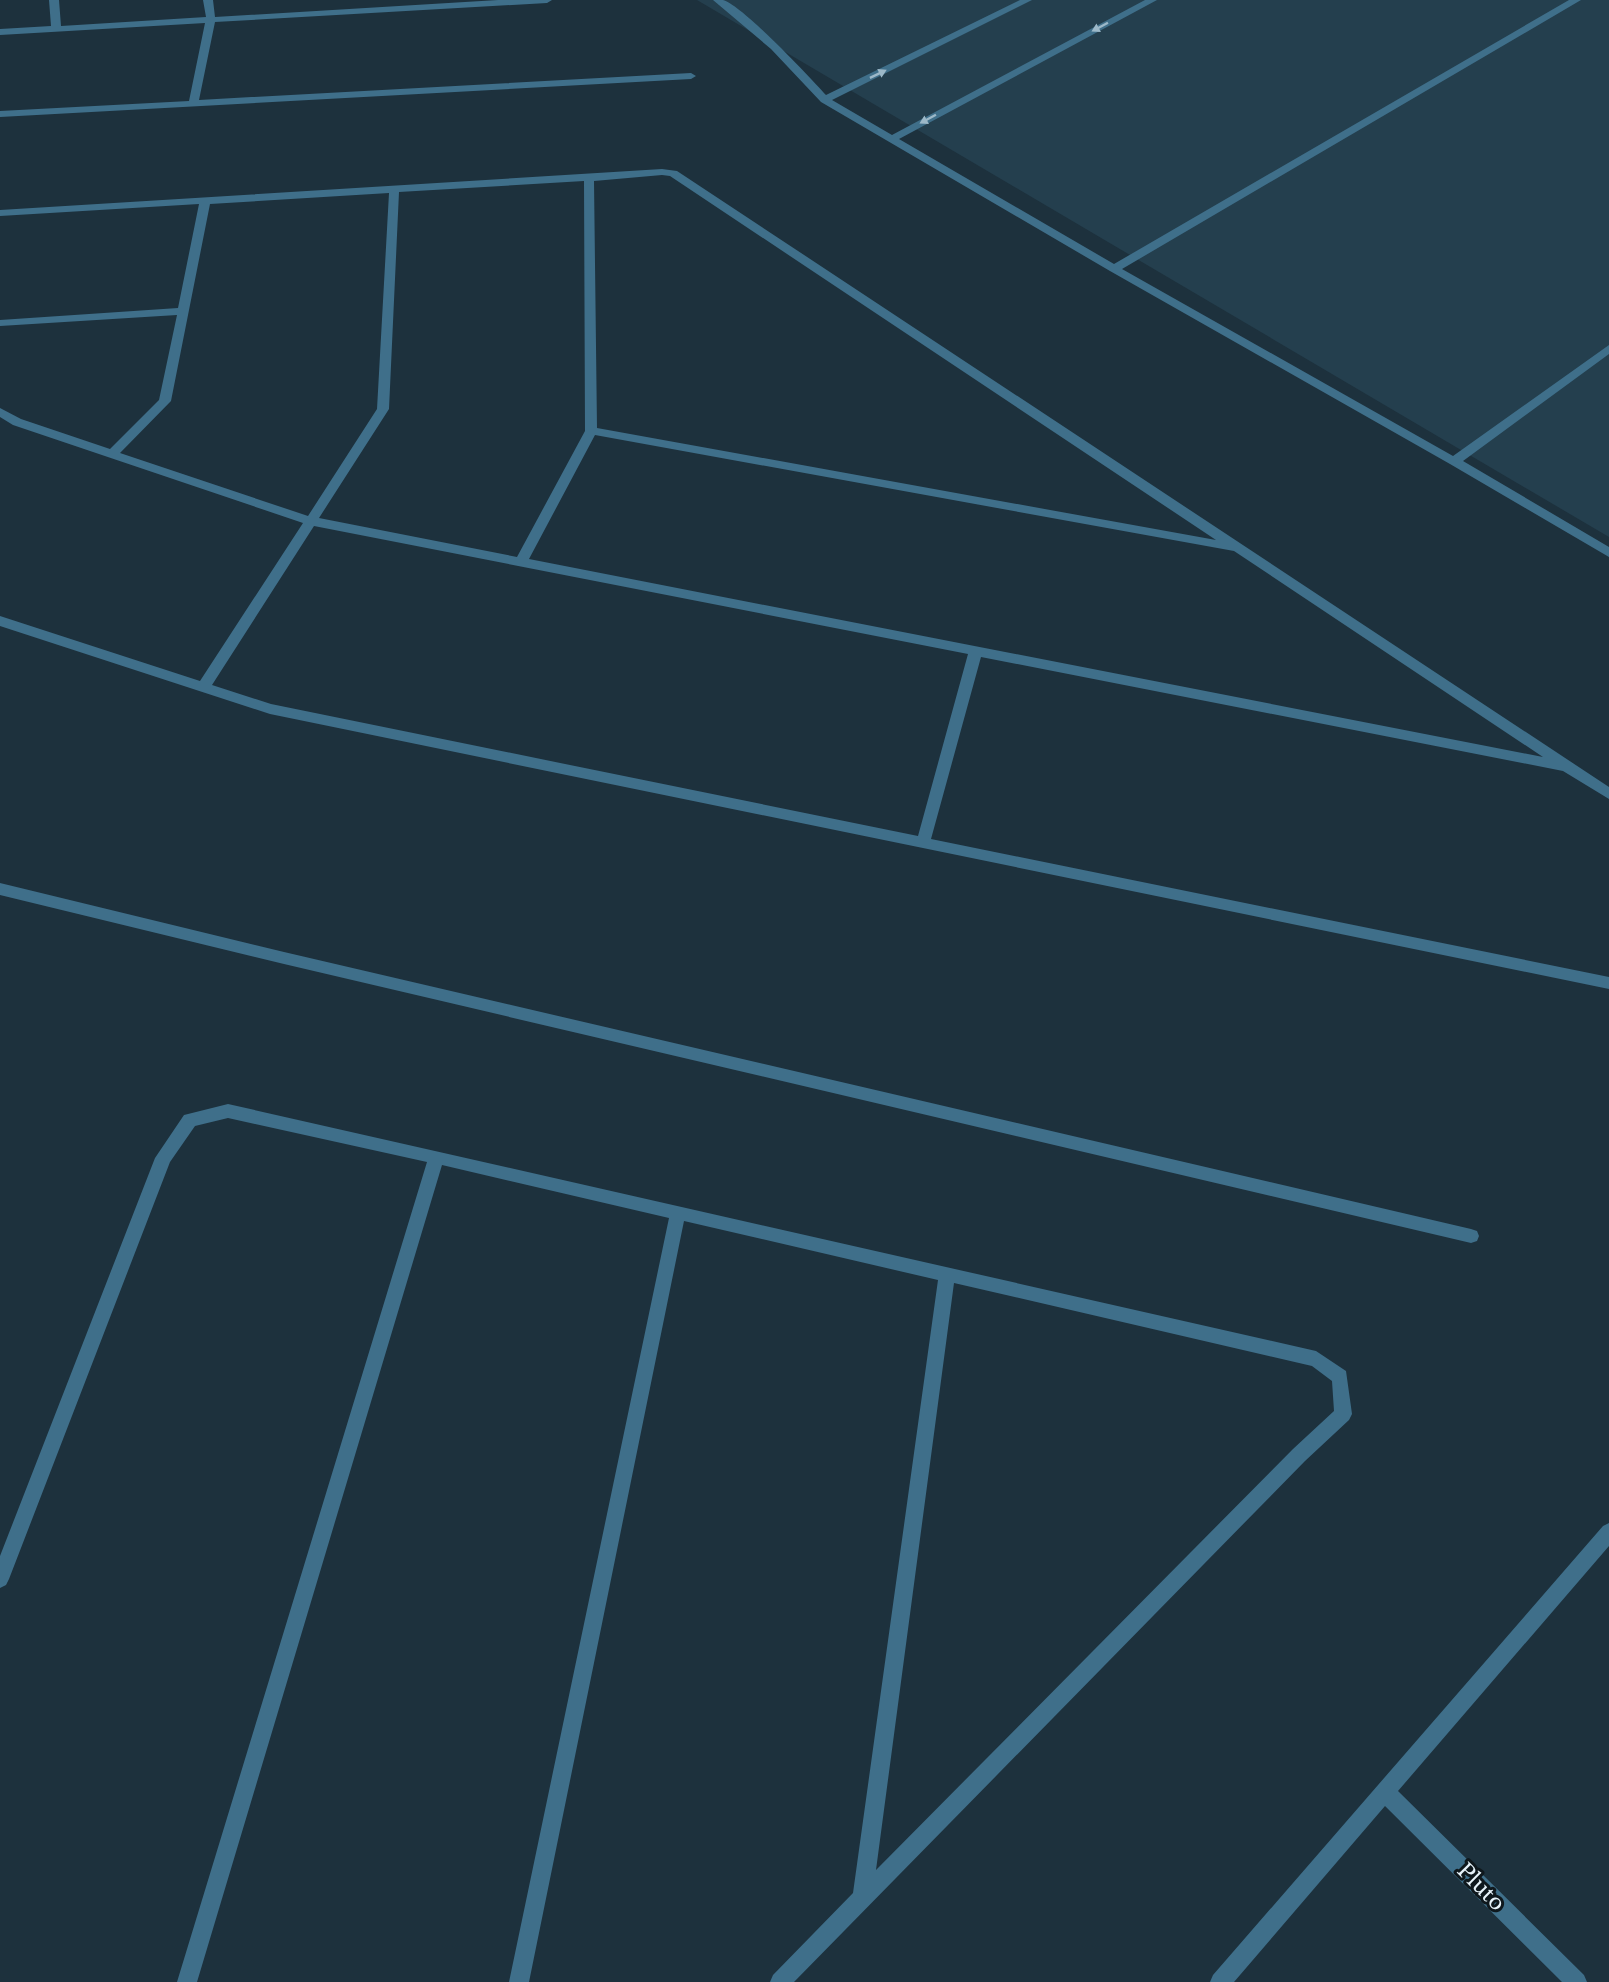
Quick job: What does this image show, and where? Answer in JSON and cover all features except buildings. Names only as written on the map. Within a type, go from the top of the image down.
[{"type":"street","points":[[54,0],[56,28]]},
{"type":"street","points":[[193,104],[210,20],[207,0]]},
{"type":"street","points":[[0,32],[210,20],[362,5],[547,0]]},
{"type":"street","points":[[718,0],[745,20],[809,81],[825,100],[1114,269],[1454,461],[1609,553]]},
{"type":"street","points":[[825,100],[1027,0]]},
{"type":"street","points":[[893,138],[1152,0]]},
{"type":"street","points":[[1114,269],[1576,0]]},
{"type":"street","points":[[0,114],[691,76]]},
{"type":"street","points":[[0,213],[673,173],[1609,794]]},
{"type":"street","points":[[521,562],[591,431],[589,178]]},
{"type":"street","points":[[203,688],[383,409],[394,189]]},
{"type":"street","points":[[112,454],[165,401],[205,201]]},
{"type":"street","points":[[0,322],[183,310]]},
{"type":"street","points":[[1454,461],[1609,349]]},
{"type":"street","points":[[0,412],[18,422],[311,521],[1572,768]]},
{"type":"street","points":[[591,431],[1240,548]]},
{"type":"street","points":[[0,621],[270,710],[1609,983]]},
{"type":"street","points":[[923,843],[976,651]]},
{"type":"street","points":[[0,889],[295,961],[1471,1236]]},
{"type":"street","points":[[0,1579],[163,1158],[190,1120],[228,1112],[436,1157],[1316,1359],[1340,1377],[1343,1414],[1299,1455],[780,1982]]},
{"type":"street","points":[[187,1982],[436,1157]]},
{"type":"street","points":[[519,1982],[678,1213]]},
{"type":"street","points":[[863,1896],[947,1275]]},
{"type":"street","points":[[1220,1982],[1609,1532]]},
{"type":"street","name":"Pluto","points":[[1385,1792],[1577,1982]]},
{"type":"shaded area","points":[[697,0],[1609,0],[1609,537]]}]
